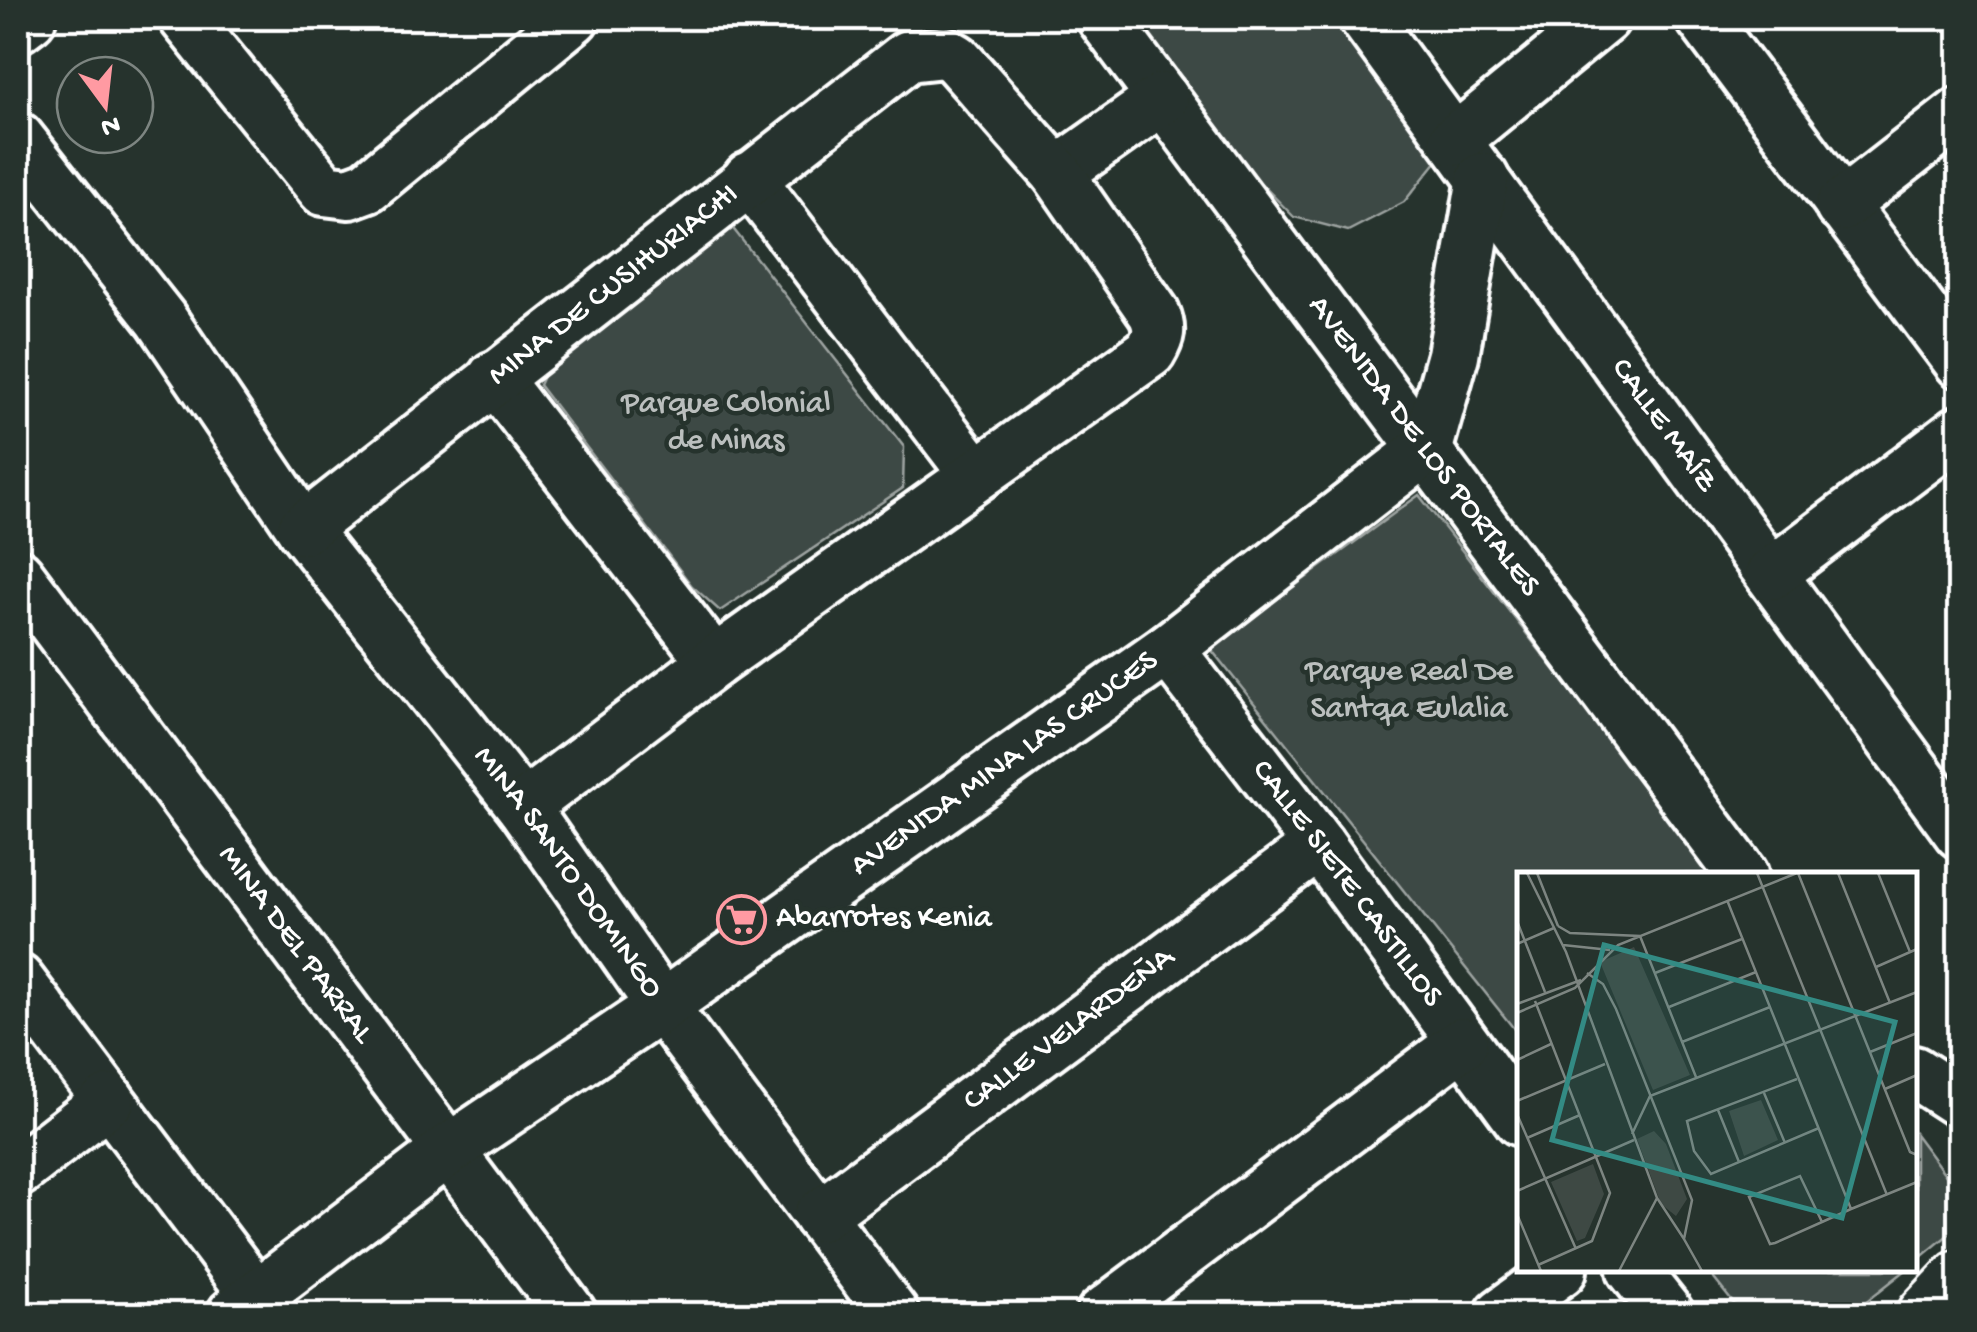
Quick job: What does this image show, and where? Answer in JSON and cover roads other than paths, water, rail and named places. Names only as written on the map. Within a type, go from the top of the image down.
[{"type":"street","points":[[18,27],[30,18]]},
{"type":"street","points":[[184,18],[324,190],[338,193],[368,186],[574,18]]},
{"type":"street","name":"AVENIDA DE LOS PORTALES","points":[[1104,18],[1741,872]]},
{"type":"street","name":"CALLE MAÍZ","points":[[1365,18],[1960,833]]},
{"type":"street","points":[[1427,448],[1464,306],[1469,159],[1604,18]]},
{"type":"street","points":[[1702,18],[1960,362]]},
{"type":"street","name":"MINA DE CUSIHURIACHI","points":[[303,529],[908,56],[944,52],[956,58],[1057,173]]},
{"type":"street","points":[[523,807],[714,662],[1150,352],[1159,337],[1154,313],[1057,173],[1162,98]]},
{"type":"street","points":[[1841,206],[1960,114]]},
{"type":"street","name":"MINA SANTO DOMINGO","points":[[18,138],[161,318],[303,529],[523,807],[662,1006],[894,1314]]},
{"type":"street","points":[[749,178],[976,474]]},
{"type":"street","points":[[494,378],[714,662]]},
{"type":"street","points":[[1771,574],[1960,432]]},
{"type":"street","name":"AVENIDA MINA LAS CRUCES","points":[[253,1308],[447,1151],[662,1006],[1168,650],[1427,448]]},
{"type":"street","name":"MINA DEL PARRAL","points":[[18,576],[571,1314]]},
{"type":"street","name":"CALLE SIETE CASTILLOS","points":[[1168,650],[1319,845],[1517,1116]]},
{"type":"street","name":"CALLE VELARDEÑA","points":[[820,1216],[1319,845]]},
{"type":"street","points":[[18,980],[109,1100],[253,1308]]},
{"type":"street","points":[[1102,1314],[1462,1043]]},
{"type":"street","points":[[1917,1074],[1960,1102]]},
{"type":"street","points":[[18,1171],[109,1100]]},
{"type":"street","points":[[1501,1314],[1559,1272]]},
{"type":"street","points":[[1635,1272],[1668,1314]]},
{"type":"place","name":"Abarrotes Kenia","points":[[741,919]]},
{"type":"park label","name":"Parque Colonial de Minas","points":[[726,424]]},
{"type":"park label","name":"Parque Real De Santqa Eulalia","points":[[1409,692]]}]
